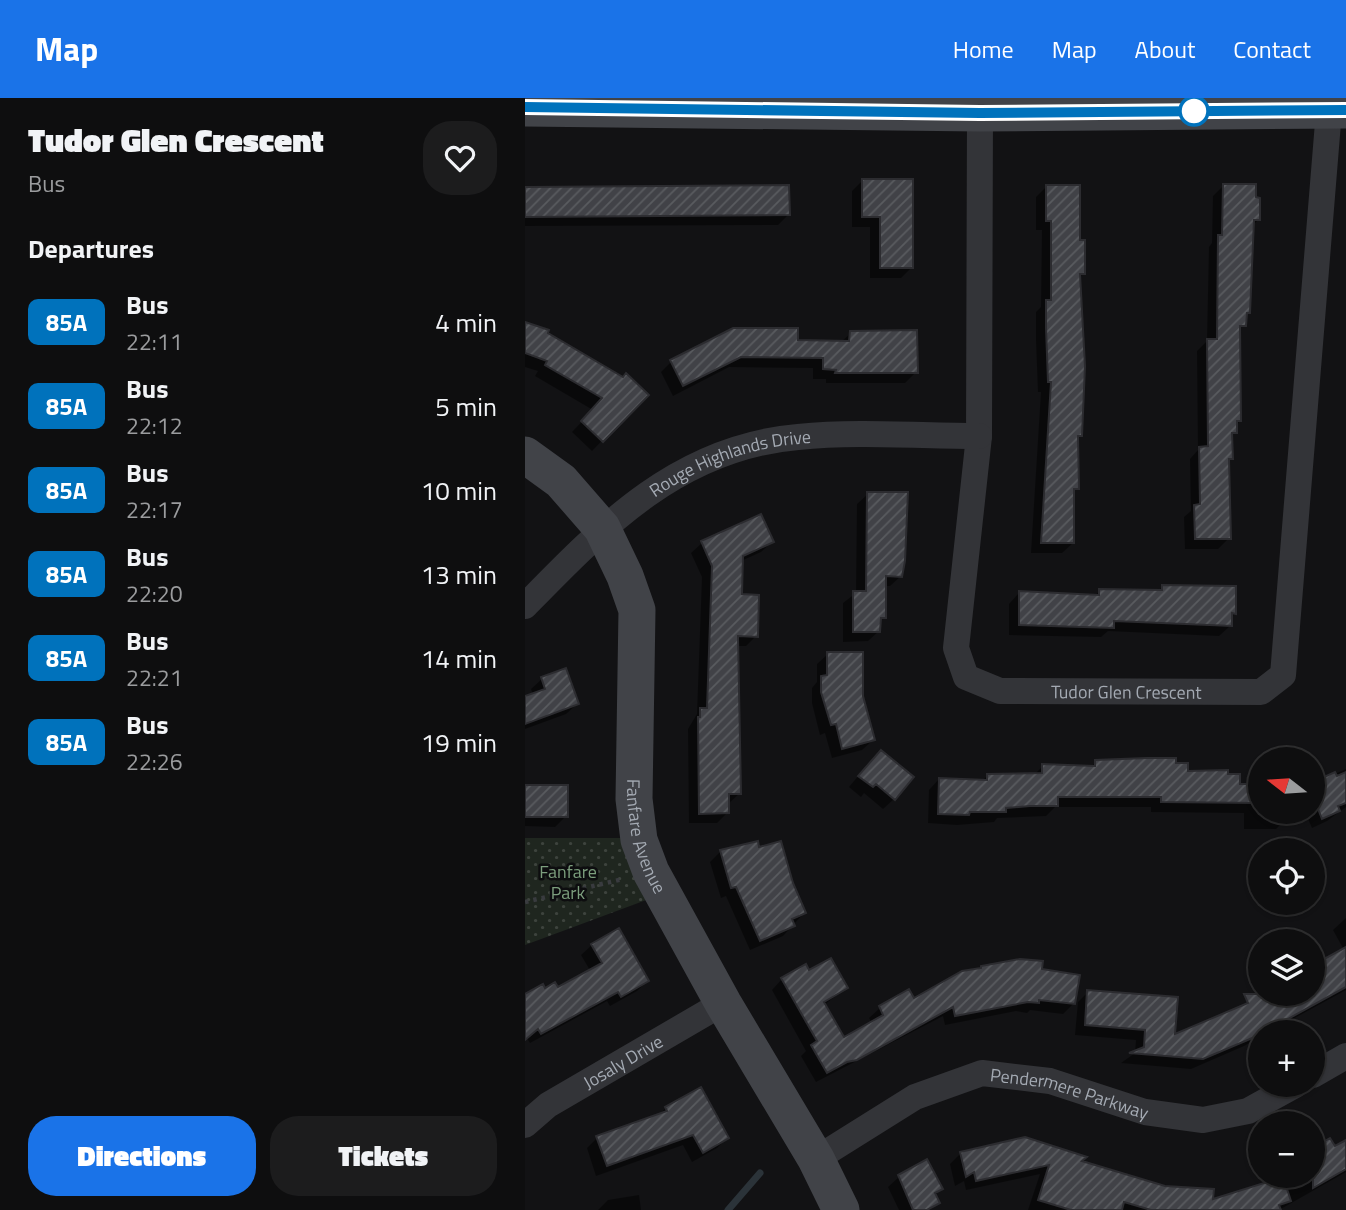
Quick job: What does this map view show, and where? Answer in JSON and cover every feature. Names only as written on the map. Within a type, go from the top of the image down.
[{"type":"street","points":[[525,107],[980,113],[1336,106]]},
{"type":"street","name":"Tudor Glen Crescent","points":[[980,113],[979,436],[956,648],[967,677],[1000,691],[1261,692],[1283,675],[1336,106]]},
{"type":"street","name":"Rouge Highlands Drive","points":[[525,606],[601,528],[664,482],[744,446],[797,437],[979,436]]},
{"type":"street","name":"Fanfare Avenue","points":[[525,455],[561,481],[601,528],[637,610],[634,799],[639,841],[651,872],[723,1003],[816,1159],[841,1210]]},
{"type":"street","name":"Josaly Drive","points":[[525,1125],[548,1105],[723,1003]]},
{"type":"street","points":[[1325,1068],[1346,1056]]},
{"type":"street","name":"Pendermere Parkway","points":[[816,1159],[915,1097],[982,1073],[1050,1081],[1145,1112],[1203,1120],[1248,1111],[1273,1097]]},
{"type":"path","points":[[525,902],[651,872]]},
{"type":"green space","name":"Fanfare Park","points":[[525,838],[630,838],[657,896],[525,945]]},
{"type":"building","points":[[862,179],[913,179],[913,268],[880,268],[880,217],[862,217]]},
{"type":"building","points":[[1223,184],[1256,184],[1256,197],[1260,198],[1260,220],[1254,220],[1250,313],[1247,313],[1246,326],[1240,326],[1241,421],[1237,421],[1237,433],[1232,433],[1233,459],[1229,459],[1231,539],[1195,539],[1194,505],[1200,504],[1199,447],[1208,446],[1207,339],[1217,339],[1218,235],[1222,235]]},
{"type":"building","points":[[789,185],[790,215],[525,217],[525,187]]},
{"type":"building","points":[[1046,185],[1080,185],[1080,240],[1085,240],[1085,274],[1080,274],[1085,366],[1082,436],[1078,436],[1079,489],[1074,489],[1074,543],[1041,543],[1051,382],[1048,382],[1046,300],[1051,300],[1051,221],[1046,221]]},
{"type":"building","points":[[525,322],[549,330],[548,333],[623,377],[626,373],[649,395],[603,442],[581,421],[602,398],[545,365],[547,361],[525,353]]},
{"type":"building","points":[[733,328],[798,328],[798,340],[849,341],[850,331],[917,330],[918,373],[835,373],[836,370],[823,369],[823,358],[741,357],[683,386],[670,360]]},
{"type":"building","points":[[867,492],[908,492],[905,561],[902,577],[886,576],[886,618],[881,618],[880,632],[853,632],[853,591],[866,591]]},
{"type":"building","points":[[761,514],[774,542],[743,556],[742,594],[759,595],[758,637],[738,636],[741,794],[729,794],[729,813],[699,814],[698,717],[700,708],[707,708],[712,566],[701,541]]},
{"type":"building","points":[[1162,585],[1236,586],[1236,614],[1232,613],[1232,626],[1114,621],[1114,628],[1019,625],[1019,591],[1099,595],[1099,589],[1162,590]]},
{"type":"building","points":[[827,652],[863,652],[863,696],[875,740],[842,749],[836,724],[831,725],[821,692],[821,676],[827,675]]},
{"type":"building","points":[[566,668],[579,704],[525,724],[525,696],[545,689],[541,677]]},
{"type":"building","points":[[881,750],[914,777],[895,800],[876,784],[873,787],[858,776]]},
{"type":"building","points":[[1176,758],[1176,763],[1188,763],[1188,771],[1228,770],[1228,774],[1240,774],[1240,784],[1248,784],[1248,803],[1161,802],[1161,797],[1058,797],[1058,806],[1006,808],[1006,812],[970,812],[969,815],[938,814],[939,778],[987,780],[987,774],[1042,773],[1042,764],[1095,766],[1095,760]]},
{"type":"building","points":[[1335,772],[1337,776],[1346,772],[1346,803],[1338,806],[1340,811],[1325,818],[1325,777]]},
{"type":"building","points":[[525,785],[568,785],[568,817],[525,817]]},
{"type":"building","points":[[758,841],[759,847],[781,841],[793,883],[806,913],[792,919],[795,926],[760,941],[736,887],[731,888],[720,850]]},
{"type":"building","points":[[619,928],[649,981],[621,997],[618,992],[541,1034],[538,1029],[525,1040],[525,994],[543,984],[545,988],[555,982],[558,987],[602,963],[591,944]]},
{"type":"building","points":[[1346,947],[1346,987],[1325,999],[1325,958]]},
{"type":"building","points":[[831,958],[848,988],[824,1002],[844,1037],[883,1015],[879,1006],[909,989],[914,998],[962,971],[981,966],[1020,959],[1043,961],[1042,969],[1080,975],[1075,1004],[1039,1000],[1039,1003],[1028,1002],[955,1016],[953,1007],[857,1060],[847,1062],[827,1073],[811,1045],[817,1041],[781,978],[806,964],[809,970]]},
{"type":"building","points":[[1087,990],[1178,997],[1175,1034],[1248,1003],[1248,1006],[1311,1006],[1286,1020],[1248,1020],[1248,1040],[1203,1059],[1129,1053],[1144,1047],[1145,1030],[1085,1025]]},
{"type":"building","points":[[701,1087],[729,1138],[703,1153],[693,1135],[607,1166],[596,1136],[667,1111],[665,1107]]},
{"type":"building","points":[[1025,1137],[1087,1157],[1082,1161],[1165,1186],[1214,1189],[1213,1199],[1248,1188],[1287,1188],[1291,1201],[1279,1205],[1281,1210],[1151,1210],[1124,1202],[1122,1210],[1071,1210],[1038,1200],[1049,1165],[976,1181],[974,1172],[966,1177],[960,1152]]},
{"type":"building","points":[[1330,1138],[1335,1146],[1346,1140],[1346,1169],[1325,1181],[1325,1141]]},
{"type":"building","points":[[927,1159],[943,1189],[935,1193],[940,1203],[927,1210],[913,1210],[898,1175]]},
{"type":"waterway","points":[[728,1210],[760,1173]]},
{"type":"bus line","name":"85A","points":[[525,107],[980,113],[1346,110]]}]
